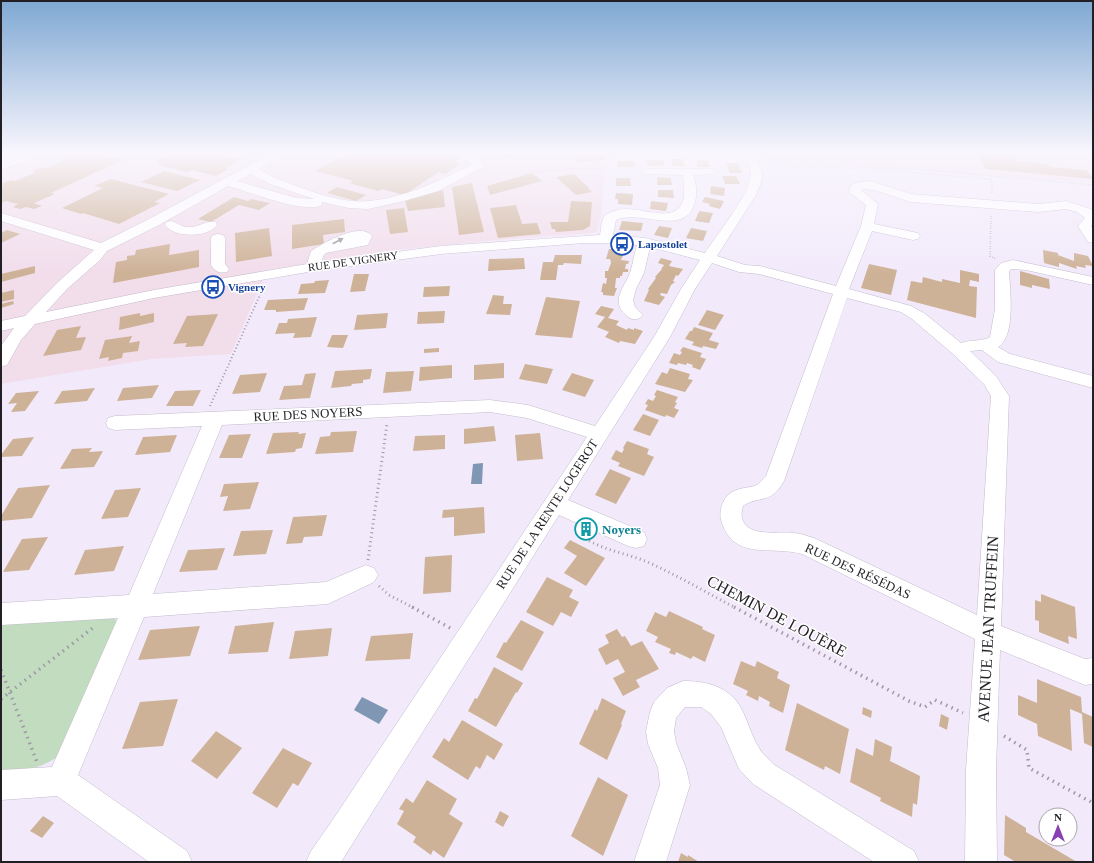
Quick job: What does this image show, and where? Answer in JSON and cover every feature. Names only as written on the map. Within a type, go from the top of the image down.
[{"type":"street","points":[[1,361],[14,338],[30,320],[62,286],[95,257],[102,248],[208,192]]},
{"type":"street","points":[[262,192],[295,202],[368,205],[417,192]]},
{"type":"street","points":[[305,192],[349,204]]},
{"type":"street","points":[[606,238],[610,218],[615,214],[626,213],[666,217],[678,215],[683,212],[690,196],[690,192]]},
{"type":"street","name":"RUE DE LA RENTE LOGEROT","points":[[322,862],[345,829],[468,637],[563,507],[599,434],[662,336],[708,258],[750,192]]},
{"type":"street","points":[[841,292],[867,226],[872,204],[856,192]]},
{"type":"street","points":[[890,192],[911,198],[1044,209],[1060,205],[1074,207],[1090,215],[1092,218],[1084,226],[1093,239]]},
{"type":"street","points":[[171,225],[218,200]]},
{"type":"street","points":[[1,217],[102,248]]},
{"type":"street","points":[[154,222],[171,225],[180,230],[191,232],[199,231],[211,225]]},
{"type":"street","points":[[867,226],[913,236]]},
{"type":"street","points":[[218,238],[218,265],[222,270]]},
{"type":"street","name":"RUE DE VIGNERY","points":[[1,326],[154,294],[314,267],[441,250],[606,238],[645,242],[744,269],[760,270],[906,309],[918,316],[959,350],[990,380],[1000,396]]},
{"type":"street","points":[[635,315],[627,307],[626,300],[629,286],[636,273],[645,242]]},
{"type":"street","points":[[314,267],[316,254],[322,250]]},
{"type":"street","points":[[959,350],[968,346],[987,345],[996,342],[1000,337],[1002,327],[1002,270],[1006,266],[1013,264],[1026,266],[1093,281]]},
{"type":"street","name":"RUE DES RÉSÉDAS","points":[[841,292],[774,481],[765,490],[749,494],[735,500],[731,508],[732,519],[736,528],[743,535],[757,542],[792,542],[806,545],[988,633]]},
{"type":"street","points":[[987,345],[1004,358],[1093,382]]},
{"type":"street","name":"AVENUE JEAN TRUFFEIN","points":[[981,862],[981,770],[1000,396]]},
{"type":"street","name":"RUE DES NOYERS","points":[[115,423],[471,406],[509,408],[569,424],[599,434]]},
{"type":"street","points":[[53,782],[136,606],[210,419]]},
{"type":"street","points":[[563,507],[636,539]]},
{"type":"street","points":[[1,614],[328,593],[366,575]]},
{"type":"street","points":[[988,633],[1085,672],[1093,671]]},
{"type":"street","points":[[650,862],[675,786],[672,768],[661,738],[662,718],[667,706],[676,697],[701,694],[712,698],[727,709],[732,717],[749,759],[764,774],[903,862]]},
{"type":"street","points":[[1,785],[53,782],[176,862]]},
{"type":"path","points":[[210,419],[270,274]]},
{"type":"path","points":[[389,410],[366,575],[389,595],[468,637]]},
{"type":"path","name":"CHEMIN DE LOUÈRE","points":[[563,507],[580,536],[589,542],[611,551],[635,557],[653,564],[910,701],[925,707],[935,700],[984,724]]},
{"type":"path","points":[[1,699],[97,626]]},
{"type":"path","points":[[1,670],[53,782]]},
{"type":"path","points":[[984,724],[1027,750],[1029,768],[1093,802]]},
{"type":"shaded area","points":[[1,192],[603,192],[601,216],[597,231],[593,233],[497,240],[387,251],[267,270],[231,354],[152,359],[1,384]]},
{"type":"green space","points":[[112,616],[117,621],[57,757],[37,767],[23,770],[1,771],[1,622]]},
{"type":"water","points":[[483,463],[482,484],[471,484],[473,464]]},
{"type":"water","points":[[362,697],[388,710],[379,724],[354,710]]},
{"type":"building","points":[[1,192],[53,192],[51,193],[55,194],[34,203],[42,206],[34,209],[26,207],[20,209],[13,207],[18,204],[6,201],[1,203]]},
{"type":"building","points":[[94,192],[162,192],[169,194],[154,202],[160,203],[119,224],[62,208]]},
{"type":"building","points":[[356,192],[366,195],[356,201],[327,193]]},
{"type":"building","points":[[394,192],[408,192],[404,195]]},
{"type":"building","points":[[434,192],[443,192],[445,207],[408,211],[405,200]]},
{"type":"building","points":[[453,192],[474,192],[484,232],[459,235]]},
{"type":"building","points":[[489,192],[500,192],[490,195]]},
{"type":"building","points":[[573,192],[591,192],[576,195]]},
{"type":"building","points":[[658,192],[673,192],[674,198],[658,197]]},
{"type":"building","points":[[710,192],[724,192],[724,196],[710,194]]},
{"type":"building","points":[[616,193],[633,194],[632,205],[618,204],[618,199],[615,199]]},
{"type":"building","points":[[234,197],[248,201],[251,199],[270,203],[259,210],[239,205],[211,222],[198,219]]},
{"type":"building","points":[[705,197],[724,201],[720,209],[702,202]]},
{"type":"building","points":[[571,201],[592,202],[590,226],[583,230],[556,232],[555,229],[552,229],[550,222],[568,222]]},
{"type":"building","points":[[651,201],[668,203],[666,211],[650,209]]},
{"type":"building","points":[[516,205],[522,224],[537,223],[541,234],[498,238],[490,208]]},
{"type":"building","points":[[404,208],[408,232],[390,234],[386,210]]},
{"type":"building","points":[[699,211],[713,213],[709,223],[695,221]]},
{"type":"building","points":[[344,219],[345,232],[323,235],[324,244],[292,249],[292,225]]},
{"type":"building","points":[[622,221],[643,223],[641,231],[619,230]]},
{"type":"building","points":[[659,226],[672,228],[668,238],[654,235]]},
{"type":"building","points":[[269,228],[272,256],[236,262],[235,233]]},
{"type":"building","points":[[691,228],[707,231],[703,241],[686,238]]},
{"type":"building","points":[[7,230],[20,234],[1,243],[1,233]]},
{"type":"building","points":[[170,244],[169,255],[199,250],[199,267],[113,283],[116,262],[127,260],[127,256],[135,255],[136,250]]},
{"type":"building","points":[[609,249],[620,250],[620,252],[624,253],[621,260],[629,261],[628,264],[626,264],[625,269],[628,269],[628,272],[623,272],[620,278],[616,278],[615,288],[617,288],[614,296],[603,295],[603,292],[601,292],[603,283],[606,284],[607,278],[605,278],[605,271],[608,271],[611,263],[610,259],[606,259]]},
{"type":"building","points":[[1043,250],[1058,253],[1058,255],[1074,261],[1074,253],[1088,256],[1093,266],[1085,265],[1086,268],[1076,266],[1077,269],[1059,263],[1059,267],[1044,263]]},
{"type":"building","points":[[555,255],[582,255],[581,264],[564,263],[563,265],[558,265],[556,280],[540,280],[543,262],[553,262]]},
{"type":"building","points":[[524,258],[525,269],[488,271],[489,259]]},
{"type":"building","points":[[661,258],[672,261],[669,266],[683,269],[678,276],[676,275],[673,281],[675,282],[671,285],[667,294],[661,293],[660,295],[665,297],[659,305],[644,301],[649,290],[648,289],[664,265],[658,263]]},
{"type":"building","points":[[869,264],[897,270],[891,295],[861,288]]},
{"type":"building","points":[[35,266],[35,273],[1,282],[1,274]]},
{"type":"building","points":[[960,270],[979,274],[979,282],[970,280],[969,286],[977,287],[976,318],[907,300],[911,281],[922,283],[923,277],[942,282],[942,279],[960,283]]},
{"type":"building","points":[[1020,271],[1049,279],[1050,289],[1032,285],[1032,288],[1020,285]]},
{"type":"building","points":[[354,274],[369,274],[365,291],[350,292]]},
{"type":"building","points":[[329,280],[325,293],[298,294],[301,284]]},
{"type":"building","points":[[450,286],[449,296],[423,297],[424,287]]},
{"type":"building","points":[[14,290],[14,299],[1,302],[1,293]]},
{"type":"building","points":[[493,295],[504,296],[503,304],[512,304],[510,315],[486,314]]},
{"type":"building","points":[[546,297],[580,301],[572,338],[535,335]]},
{"type":"building","points":[[308,298],[304,310],[276,312],[276,310],[264,310],[268,300]]},
{"type":"building","points":[[13,301],[14,304],[1,308],[1,304]]},
{"type":"building","points":[[601,306],[614,309],[608,318],[619,321],[616,325],[627,330],[628,328],[634,330],[634,328],[643,331],[635,344],[620,341],[619,343],[605,337],[609,332],[597,327],[605,317],[595,314]]},
{"type":"building","points":[[707,310],[724,315],[715,330],[698,325]]},
{"type":"building","points":[[445,311],[444,323],[417,324],[418,312]]},
{"type":"building","points":[[140,313],[140,316],[154,313],[154,322],[119,330],[120,317]]},
{"type":"building","points":[[388,313],[386,328],[354,330],[357,315]]},
{"type":"building","points":[[218,314],[203,346],[185,347],[187,343],[173,344],[187,316]]},
{"type":"building","points":[[317,317],[311,337],[293,338],[295,333],[275,334],[279,323],[287,323],[288,319]]},
{"type":"building","points":[[81,326],[76,338],[86,337],[81,350],[43,356],[57,330]]},
{"type":"building","points":[[694,327],[713,333],[709,340],[719,343],[716,349],[703,346],[702,348],[692,345],[694,342],[685,339]]},
{"type":"building","points":[[332,335],[348,335],[343,348],[327,347]]},
{"type":"building","points":[[132,336],[129,343],[140,341],[138,351],[123,353],[122,358],[108,361],[109,357],[99,359],[105,340]]},
{"type":"building","points":[[683,347],[702,353],[700,357],[706,359],[700,370],[687,363],[686,365],[678,363],[677,365],[669,363],[674,353],[680,355],[682,352],[680,351]]},
{"type":"building","points":[[439,348],[439,352],[424,353],[424,349]]},
{"type":"building","points":[[504,363],[504,378],[474,380],[474,365]]},
{"type":"building","points":[[525,364],[553,369],[547,384],[519,379]]},
{"type":"building","points":[[452,365],[452,378],[419,381],[420,367]]},
{"type":"building","points":[[670,368],[690,374],[688,379],[693,380],[685,392],[655,384],[662,372],[667,374]]},
{"type":"building","points":[[372,369],[370,379],[363,380],[363,383],[331,388],[335,371]]},
{"type":"building","points":[[414,371],[411,391],[383,393],[386,372]]},
{"type":"building","points":[[267,373],[260,392],[232,394],[240,375]]},
{"type":"building","points":[[316,373],[310,398],[279,400],[284,386],[302,385],[305,374]]},
{"type":"building","points":[[572,373],[594,380],[585,397],[562,390]]},
{"type":"building","points":[[159,385],[152,398],[117,401],[123,388]]},
{"type":"building","points":[[95,388],[87,401],[54,404],[62,391]]},
{"type":"building","points":[[201,390],[193,406],[166,406],[175,391]]},
{"type":"building","points":[[657,390],[678,397],[674,408],[679,410],[674,418],[666,415],[665,417],[645,410],[648,405],[645,404],[648,399],[653,401]]},
{"type":"building","points":[[39,391],[25,411],[11,412],[17,403],[8,404],[16,393]]},
{"type":"building","points":[[643,414],[659,420],[650,436],[633,430]]},
{"type":"building","points":[[494,426],[496,441],[464,444],[464,429]]},
{"type":"building","points":[[357,431],[353,452],[315,454],[320,437],[330,436],[331,432]]},
{"type":"building","points":[[299,432],[298,434],[306,433],[302,448],[296,449],[295,452],[266,454],[273,433]]},
{"type":"building","points":[[540,433],[543,459],[517,461],[515,435]]},
{"type":"building","points":[[251,434],[242,458],[219,458],[229,435]]},
{"type":"building","points":[[177,435],[170,452],[135,455],[143,437]]},
{"type":"building","points":[[445,435],[445,449],[413,451],[415,436]]},
{"type":"building","points":[[34,437],[22,456],[1,457],[13,439]]},
{"type":"building","points":[[627,441],[649,449],[647,454],[654,457],[644,476],[618,466],[620,463],[611,459],[616,450],[622,453]]},
{"type":"building","points":[[92,448],[89,452],[103,451],[94,467],[60,469],[72,449]]},
{"type":"building","points":[[610,469],[631,478],[616,504],[595,495]]},
{"type":"building","points":[[259,482],[250,509],[223,511],[228,496],[220,497],[224,484]]},
{"type":"building","points":[[50,485],[32,518],[1,521],[1,516],[18,488]]},
{"type":"building","points":[[141,488],[128,517],[101,519],[115,490]]},
{"type":"building","points":[[484,507],[485,533],[454,536],[454,517],[442,518],[443,510]]},
{"type":"building","points":[[327,515],[322,536],[304,537],[302,543],[286,544],[293,517]]},
{"type":"building","name":"Noyers","points":[[583,525],[592,529],[590,533],[581,530]]},
{"type":"building","points":[[273,530],[266,554],[233,556],[241,531]]},
{"type":"building","points":[[48,537],[29,570],[3,572],[22,539]]},
{"type":"building","points":[[570,540],[605,558],[586,586],[564,573],[577,556],[564,548]]},
{"type":"building","points":[[124,546],[114,571],[74,575],[85,550]]},
{"type":"building","points":[[225,548],[217,570],[179,572],[188,550]]},
{"type":"building","points":[[452,555],[451,592],[423,594],[425,557]]},
{"type":"building","points":[[547,577],[573,590],[569,597],[579,602],[571,617],[561,612],[553,626],[526,612]]},
{"type":"building","points":[[1041,594],[1075,607],[1077,639],[1068,636],[1069,644],[1039,632],[1039,621],[1035,620],[1035,600],[1041,602]]},
{"type":"building","points":[[669,611],[703,627],[702,629],[715,635],[705,662],[693,656],[691,659],[676,652],[675,655],[669,653],[671,649],[655,642],[658,637],[646,631],[655,612],[666,617]]},
{"type":"building","points":[[521,620],[544,632],[522,671],[496,657],[504,642],[506,643]]},
{"type":"building","points":[[274,622],[268,652],[228,654],[235,626]]},
{"type":"building","points":[[200,626],[190,656],[138,660],[150,630]]},
{"type":"building","points":[[332,628],[328,656],[289,659],[295,631]]},
{"type":"building","points":[[617,629],[622,637],[625,636],[631,646],[642,641],[659,669],[636,680],[640,687],[623,696],[613,678],[625,672],[618,659],[606,665],[598,649],[609,643],[605,635]]},
{"type":"building","points":[[413,633],[410,659],[365,661],[371,636]]},
{"type":"building","points":[[741,661],[755,667],[757,661],[779,672],[777,678],[790,685],[783,713],[769,706],[770,702],[759,696],[758,701],[746,695],[748,691],[733,684]]},
{"type":"building","points":[[494,667],[523,683],[517,693],[516,692],[496,727],[468,711],[475,698],[477,699]]},
{"type":"building","points":[[1037,679],[1081,697],[1082,712],[1093,717],[1093,747],[1084,743],[1082,714],[1070,709],[1072,751],[1038,736],[1037,724],[1018,715],[1018,695],[1037,703]]},
{"type":"building","points":[[602,698],[626,711],[621,724],[622,725],[607,760],[579,744],[595,709],[597,711]]},
{"type":"building","points":[[178,699],[163,746],[122,749],[140,702]]},
{"type":"building","points":[[797,703],[849,729],[840,774],[825,766],[824,770],[785,750]]},
{"type":"building","points":[[863,707],[872,711],[871,718],[862,714]]},
{"type":"building","points":[[941,714],[949,718],[947,730],[939,726]]},
{"type":"building","points":[[462,720],[503,744],[494,760],[487,755],[480,769],[476,766],[468,780],[432,757],[444,738],[449,742]]},
{"type":"building","points":[[216,731],[242,748],[217,779],[191,761]]},
{"type":"building","points":[[875,739],[892,747],[890,761],[920,776],[917,805],[913,803],[912,817],[880,801],[881,798],[850,782],[856,748],[873,756]]},
{"type":"building","points":[[283,748],[312,763],[298,786],[293,783],[277,808],[252,793]]},
{"type":"building","points":[[598,777],[628,795],[603,856],[571,836]]},
{"type":"building","points":[[427,780],[457,799],[449,814],[463,823],[444,858],[433,850],[431,855],[413,842],[416,837],[397,824],[404,811],[399,809],[406,798],[413,803]]},
{"type":"building","points":[[500,811],[509,816],[503,827],[495,822]]},
{"type":"building","points":[[1005,815],[1026,828],[1026,832],[1038,839],[1038,847],[1052,847],[1077,862],[1016,862],[1004,855]]},
{"type":"building","points":[[43,816],[54,823],[42,838],[30,831]]},
{"type":"building","points":[[681,853],[688,857],[688,855],[699,862],[678,862]]},
{"type":"place","name":"Lapostolet","points":[[622,244]]},
{"type":"place","name":"Vignery","points":[[213,287]]},
{"type":"place","name":"Noyers","points":[[586,529]]}]
